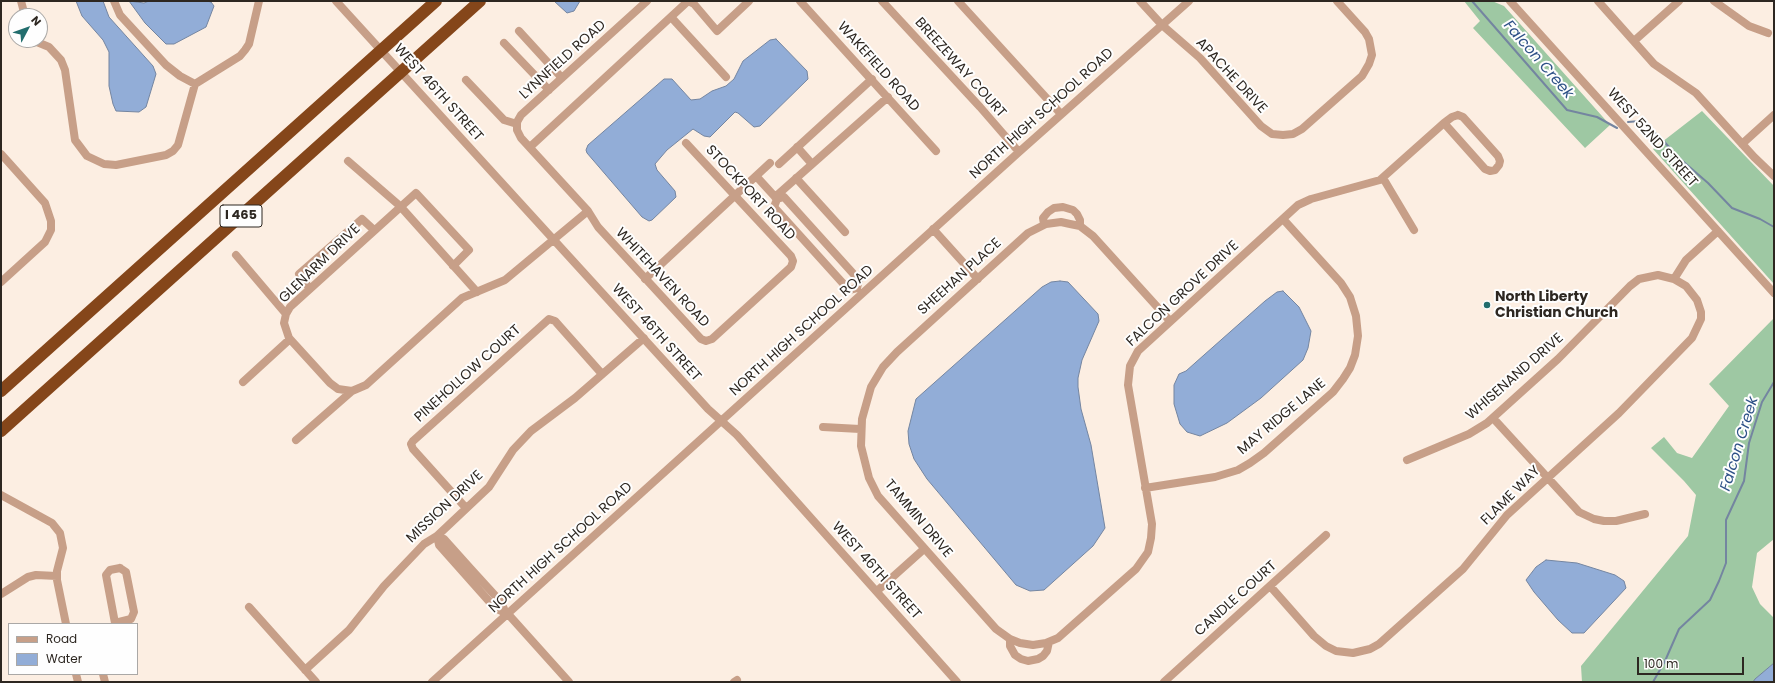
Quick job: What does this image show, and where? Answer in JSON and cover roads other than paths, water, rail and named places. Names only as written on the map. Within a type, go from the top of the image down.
[{"type":"highway","name":"I 465","points":[[1,392],[436,1]]},
{"type":"highway","name":"I 465","points":[[1,431],[480,1]]},
{"type":"street","points":[[114,1],[120,15],[166,65],[180,76],[195,84]]},
{"type":"street","points":[[48,47],[60,60],[64,70],[75,140],[87,156],[104,164],[116,165],[166,155],[173,151],[178,145],[195,84],[240,56],[249,44],[259,1]]},
{"type":"street","name":"WEST 46TH STREET","points":[[336,1],[708,409],[736,435],[957,682]]},
{"type":"street","name":"LYNNFIELD ROAD","points":[[517,124],[521,115],[647,1]]},
{"type":"street","points":[[530,147],[686,2],[690,2],[717,31],[749,1]]},
{"type":"street","name":"WAKEFIELD ROAD","points":[[800,1],[936,151]]},
{"type":"street","name":"BREEZEWAY COURT","points":[[882,1],[980,107],[1019,152]]},
{"type":"street","points":[[958,1],[1061,114]]},
{"type":"street","name":"APACHE DRIVE","points":[[1140,1],[1162,25],[1200,58],[1263,129],[1279,135],[1294,133],[1302,129],[1361,77],[1369,64],[1372,52],[1369,39],[1365,32],[1337,1]]},
{"type":"street","name":"NORTH HIGH SCHOOL ROAD","points":[[432,682],[506,613],[722,421],[860,291],[934,229],[1189,1]]},
{"type":"street","name":"WEST 52ND STREET","points":[[1510,1],[1774,293]]},
{"type":"street","points":[[1598,1],[1654,64],[1696,93],[1742,144],[1774,176]]},
{"type":"street","points":[[1634,41],[1679,1]]},
{"type":"street","points":[[1714,1],[1749,26],[1768,33]]},
{"type":"street","points":[[671,17],[726,77]]},
{"type":"street","points":[[519,31],[562,78]]},
{"type":"street","points":[[504,43],[548,90]]},
{"type":"street","points":[[645,279],[756,176],[798,147],[872,79]]},
{"type":"street","points":[[466,80],[504,120],[517,124]]},
{"type":"street","points":[[776,198],[784,197],[859,280],[860,291],[849,290],[774,207],[776,198],[796,178],[888,97]]},
{"type":"street","points":[[1742,144],[1774,115]]},
{"type":"street","points":[[1454,116],[1463,117],[1498,156],[1500,161],[1497,168],[1490,171],[1485,169],[1444,123],[1454,116]]},
{"type":"street","name":"FALCON GROVE DRIVE","points":[[1049,642],[1047,652],[1043,656],[1028,661],[1015,655],[1010,646],[1010,639],[1020,643],[1033,645],[1049,642],[1063,634],[1136,569],[1145,558],[1149,548],[1152,531],[1128,385],[1130,366],[1138,351],[1298,205],[1307,201],[1371,184],[1383,178],[1444,123]]},
{"type":"street","name":"WHITEHAVEN ROAD","points":[[517,124],[519,136],[588,211],[598,227],[645,279],[701,339],[706,342],[712,339],[791,267],[793,261]]},
{"type":"street","name":"STOCKPORT ROAD","points":[[686,143],[791,256],[793,261]]},
{"type":"street","points":[[798,147],[812,164]]},
{"type":"street","points":[[1,154],[45,203],[51,220],[51,230],[45,242],[1,282]]},
{"type":"street","points":[[348,161],[400,206],[477,292]]},
{"type":"street","points":[[756,176],[776,198]]},
{"type":"street","points":[[796,178],[845,232]]},
{"type":"street","points":[[1383,178],[1414,230]]},
{"type":"street","name":"GLENARM DRIVE","points":[[352,391],[338,389],[330,383],[290,339],[285,329],[286,314],[292,304],[416,193],[468,250],[454,266]]},
{"type":"street","name":"SHEEHAN PLACE","points":[[896,352],[1028,233],[1044,224],[1061,222],[1080,226],[1078,216],[1071,210],[1063,207],[1051,210],[1045,215],[1044,224]]},
{"type":"street","points":[[296,440],[352,391],[366,385],[462,298],[505,280],[588,211]]},
{"type":"street","name":"MAY RIDGE LANE","points":[[1145,488],[1225,474],[1238,470],[1258,458],[1339,385],[1352,362],[1358,339],[1358,326],[1347,291],[1283,218]]},
{"type":"street","points":[[310,289],[299,274],[362,219],[374,230]]},
{"type":"street","points":[[1080,226],[1093,236],[1170,321]]},
{"type":"street","points":[[934,229],[978,278]]},
{"type":"street","points":[[1674,279],[1686,260],[1718,231]]},
{"type":"street","points":[[812,249],[822,240]]},
{"type":"street","points":[[236,255],[286,314]]},
{"type":"street","name":"WHISENAND DRIVE","points":[[1407,460],[1469,434],[1493,418],[1569,349],[1634,283],[1651,276],[1660,275],[1674,279]]},
{"type":"street","name":"FLAME WAY","points":[[1270,586],[1314,636],[1326,646],[1346,653],[1360,652],[1370,649],[1384,640],[1462,569],[1504,517],[1619,413],[1696,332],[1702,317],[1698,303],[1686,286],[1674,279]]},
{"type":"street","name":"PINEHOLLOW COURT","points":[[466,508],[413,449],[411,444],[413,441],[549,319],[555,321],[602,374]]},
{"type":"street","name":"MISSION DRIVE","points":[[306,670],[349,630],[384,586],[424,544],[437,536],[490,487],[513,450],[531,431],[575,398],[644,338]]},
{"type":"street","points":[[243,382],[290,339]]},
{"type":"street","name":"TAMMIN DRIVE","points":[[896,352],[879,373],[871,387],[864,406],[860,429],[864,462],[873,487],[882,501],[924,549],[996,628],[1010,639]]},
{"type":"street","points":[[1493,418],[1574,507],[1594,519],[1616,521],[1645,514]]},
{"type":"street","points":[[823,427],[860,429]]},
{"type":"street","points":[[1,495],[54,525],[60,534],[63,550],[57,576],[66,623]]},
{"type":"street","name":"CANDLE COURT","points":[[1164,682],[1326,535]]},
{"type":"street","points":[[437,536],[439,545],[495,608],[506,613],[569,682]]},
{"type":"street","points":[[876,591],[924,549]]},
{"type":"street","points":[[115,623],[106,575],[110,570],[118,568],[126,572],[134,612],[131,619],[118,623]]},
{"type":"street","points":[[1,594],[28,577],[36,575],[57,576]]},
{"type":"street","points":[[249,607],[316,682]]},
{"type":"water","points":[[76,1],[103,1],[109,17],[153,66],[156,74],[146,107],[139,112],[116,111],[109,86],[109,52],[103,40],[82,16]]},
{"type":"water","points":[[129,1],[144,3],[149,1],[207,1],[211,2],[214,6],[206,27],[174,44],[166,44],[145,23]]},
{"type":"water","points":[[554,1],[580,1],[574,11],[567,13]]},
{"type":"water","points":[[776,39],[807,71],[808,79],[760,126],[754,127],[735,112],[710,137],[704,136],[693,129],[667,150],[655,164],[657,170],[675,191],[676,197],[652,220],[649,221],[642,217],[587,153],[586,150],[588,145],[664,79],[672,79],[691,100],[700,99],[712,91],[726,86],[734,79],[743,61],[770,40]]},
{"type":"water","points":[[1051,282],[1068,282],[1098,314],[1099,321],[1082,360],[1078,378],[1078,387],[1081,409],[1091,445],[1105,528],[1093,546],[1044,590],[1030,591],[1016,585],[927,479],[914,459],[909,444],[908,431],[916,399],[1042,287]]},
{"type":"water","points":[[1283,291],[1299,307],[1311,331],[1308,348],[1303,360],[1261,398],[1227,423],[1200,436],[1187,432],[1180,424],[1174,404],[1174,385],[1179,374],[1186,371],[1265,301],[1277,292]]},
{"type":"water","points":[[1546,560],[1577,563],[1615,575],[1624,581],[1626,588],[1584,633],[1572,633],[1558,620],[1534,592],[1526,580],[1536,567]]},
{"type":"water","points":[[1774,663],[1774,682],[1753,682],[1755,679]]},
{"type":"waterway","name":"Falcon Creek","points":[[1472,1],[1567,110],[1597,117],[1617,128]]},
{"type":"waterway","name":"Falcon Creek","points":[[1628,122],[1640,121],[1660,137],[1678,157],[1708,183],[1732,208],[1760,219],[1774,227]]},
{"type":"waterway","name":"Falcon Creek","points":[[1653,682],[1665,661],[1679,629],[1710,600],[1719,581],[1726,563],[1726,520],[1744,481],[1749,443],[1762,402],[1774,382]]},
{"type":"place","name":"North Liberty Christian Church","points":[[1487,305]]}]
